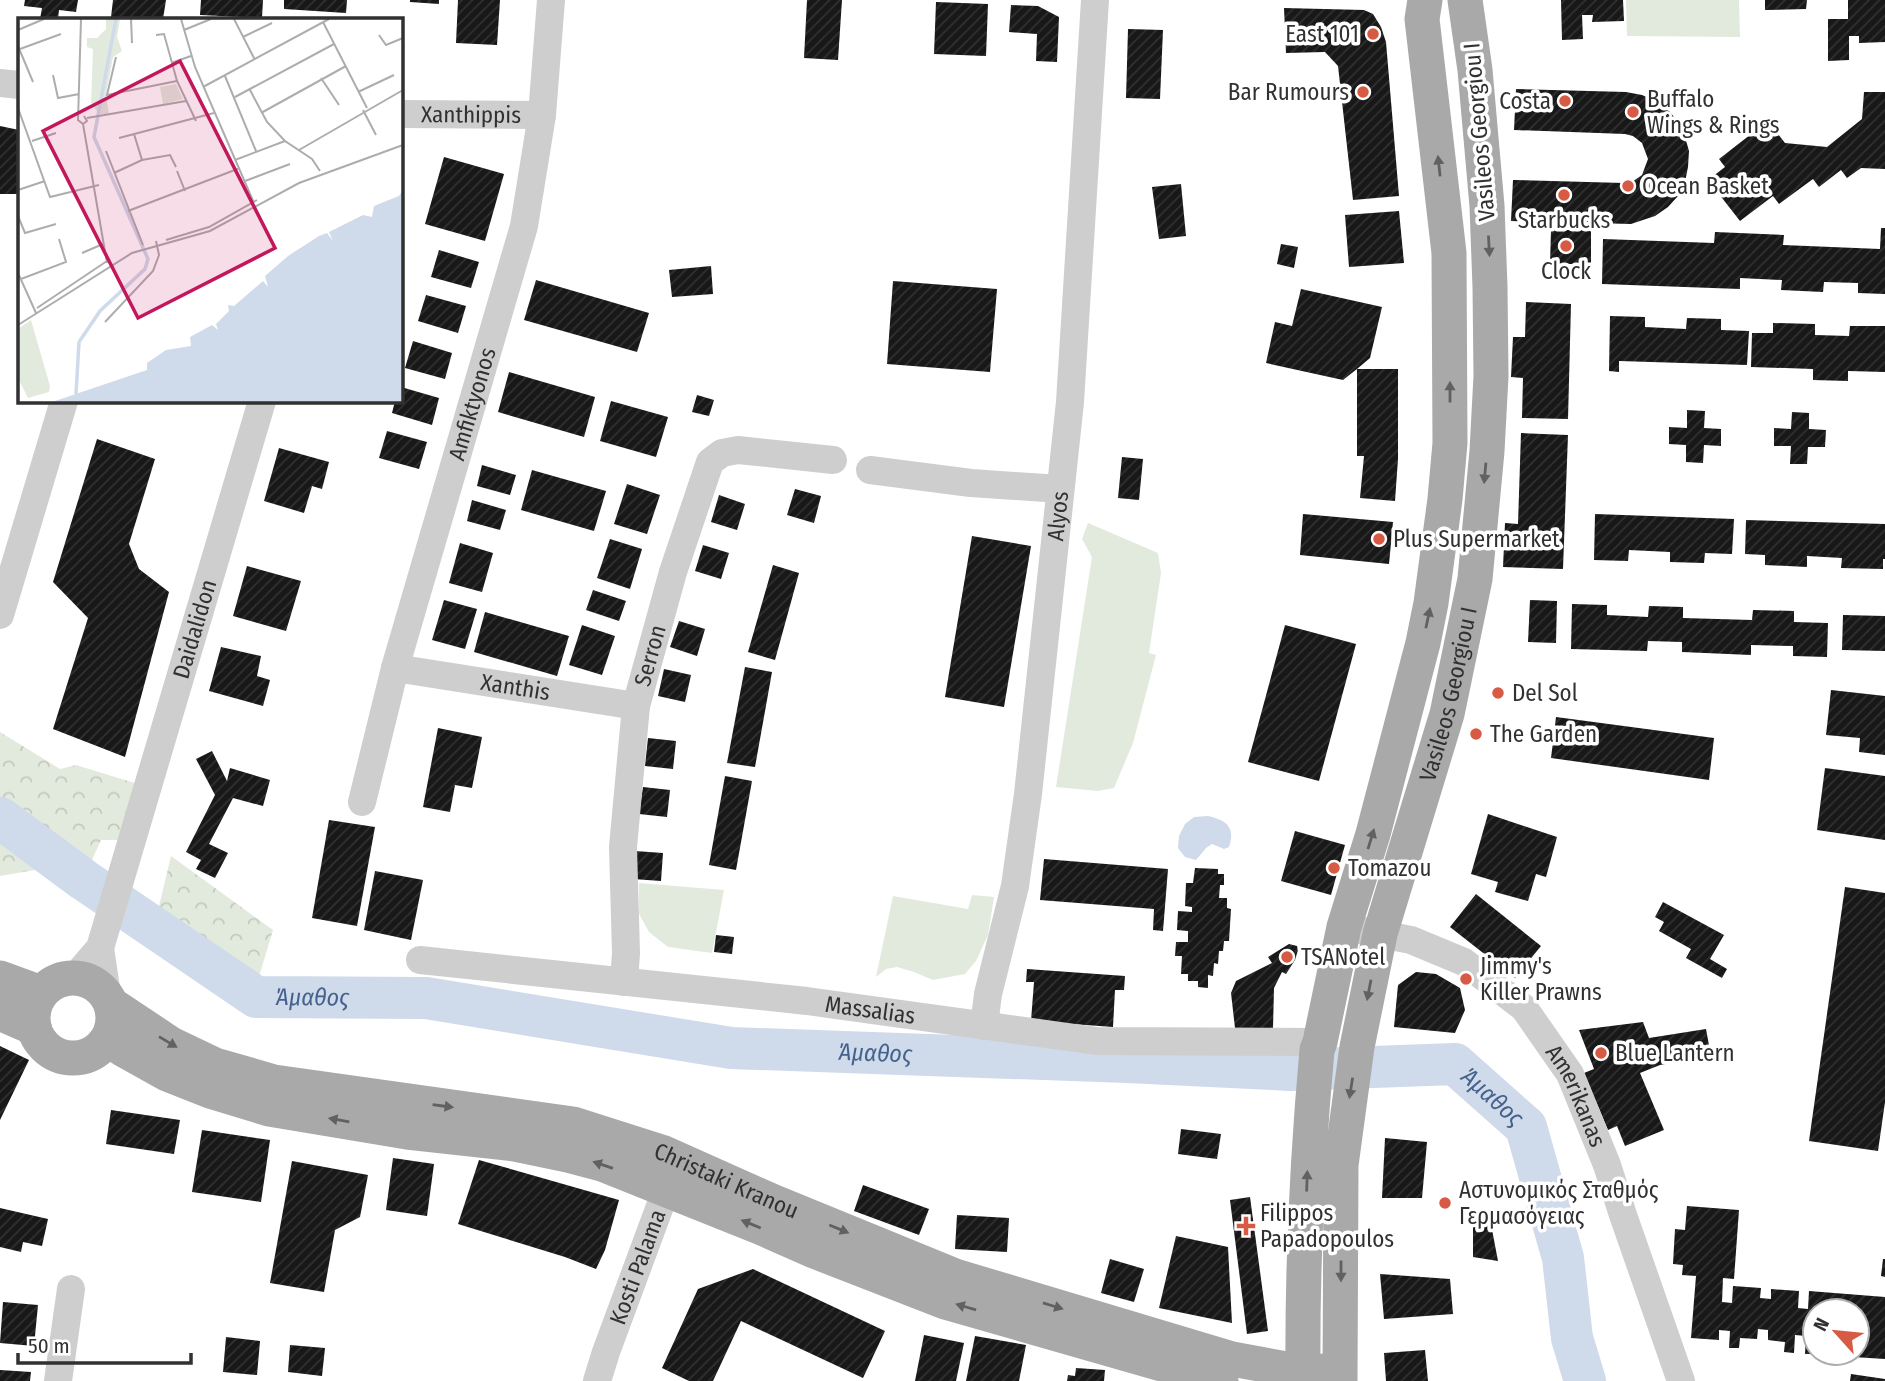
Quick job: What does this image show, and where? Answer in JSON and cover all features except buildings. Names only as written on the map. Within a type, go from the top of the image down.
[{"type":"main road","name":"Vasileos Georgiou I","points":[[1303,1376],[1310,1131],[1318,1046],[1344,928],[1373,834],[1423,643],[1431,603],[1450,443],[1449,253],[1422,19],[1425,0]]},
{"type":"main road","name":"Vasileos Georgiou I","points":[[1340,1376],[1340,1165],[1357,1047],[1380,934],[1447,714],[1475,579],[1488,451],[1491,376],[1487,219],[1475,70],[1465,0]]},
{"type":"main road","points":[[0,978],[41,993]]},
{"type":"main road","points":[[63,978],[87,979],[97,985],[109,1000],[114,1016],[108,1039],[100,1048],[79,1058],[56,1055],[47,1049],[40,1042],[34,1028],[33,1012],[41,993],[63,978]]},
{"type":"main road","name":"Christaki Kranou","points":[[109,1000],[171,1044],[215,1065],[274,1082],[573,1124],[664,1153],[774,1202],[955,1276],[1232,1359],[1303,1376],[1340,1376]]},
{"type":"main road","points":[[0,1013],[34,1028]]},
{"type":"main road","name":"Christaki Kranou","points":[[108,1039],[167,1074],[210,1091],[269,1109],[407,1132],[515,1144],[602,1164],[945,1302],[1148,1371],[1221,1381]]},
{"type":"street","name":"Amfiktyonos","points":[[362,802],[395,668],[524,226],[542,115],[551,0]]},
{"type":"street","name":"Alyos","points":[[984,1026],[988,994],[1015,886],[1028,794],[1070,402],[1094,0]]},
{"type":"street","points":[[0,82],[18,85]]},
{"type":"street","name":"Xanthippis","points":[[402,114],[542,115]]},
{"type":"street","points":[[0,615],[64,402]]},
{"type":"street","name":"Daidalidon","points":[[100,948],[262,402]]},
{"type":"street","name":"Serron","points":[[624,982],[626,953],[623,847],[636,706],[673,572],[710,463],[722,453],[738,450],[833,460]]},
{"type":"street","points":[[870,470],[971,483],[1060,489]]},
{"type":"street","name":"Xanthis","points":[[395,668],[636,706]]},
{"type":"street","name":"Amerikanas","points":[[1344,928],[1411,940],[1464,962],[1524,1008],[1570,1074],[1607,1165],[1681,1381]]},
{"type":"street","points":[[75,977],[100,948]]},
{"type":"street","points":[[100,948],[109,1000]]},
{"type":"street","name":"Massalias","points":[[420,960],[807,1001],[1097,1041],[1318,1046]]},
{"type":"street","name":"Kosti Palama","points":[[597,1381],[666,1190],[664,1153]]},
{"type":"street","points":[[58,1381],[71,1289]]},
{"type":"green space","points":[[1626,0],[1739,0],[1740,37],[1627,36]]},
{"type":"green space","points":[[1088,523],[1158,553],[1161,573],[1149,653],[1156,655],[1133,743],[1114,788],[1098,791],[1056,787],[1092,557],[1082,539]]},
{"type":"green space","points":[[0,732],[60,769],[76,765],[138,784],[121,840],[101,840],[92,860],[0,876]]},
{"type":"green space","points":[[171,856],[273,930],[258,980],[159,906]]},
{"type":"green space","points":[[639,883],[724,890],[712,953],[668,947],[649,932],[639,914]]},
{"type":"green space","points":[[972,895],[994,897],[988,935],[976,961],[965,974],[933,980],[897,967],[886,969],[876,977],[893,896],[968,909]]},
{"type":"water","points":[[1208,816],[1228,826],[1231,834],[1229,847],[1224,849],[1212,844],[1196,860],[1185,857],[1178,848],[1179,836],[1185,824],[1194,817]]},
{"type":"waterway","name":"Άμαθος","points":[[0,818],[84,880],[256,997],[426,998],[731,1048],[1291,1070],[1455,1064],[1526,1127],[1563,1258],[1572,1338],[1585,1381]]},
{"type":"place","name":"East 101","points":[[1373,34]]},
{"type":"place","name":"Bar Rumours","points":[[1363,92]]},
{"type":"place","name":"Costa","points":[[1565,101]]},
{"type":"place","name":"Buffalo Wings & Rings","points":[[1633,112]]},
{"type":"place","name":"Ocean Basket","points":[[1628,186]]},
{"type":"place","name":"Starbucks","points":[[1564,195]]},
{"type":"place","name":"Clock","points":[[1566,246]]},
{"type":"place","name":"Plus Supermarket","points":[[1379,539]]},
{"type":"place","name":"Del Sol","points":[[1498,693]]},
{"type":"place","name":"The Garden","points":[[1476,734]]},
{"type":"place","name":"Tomazou","points":[[1334,868]]},
{"type":"place","name":"TSANotel","points":[[1287,957]]},
{"type":"place","name":"Jimmy's Killer Prawns","points":[[1466,979]]},
{"type":"place","name":"Blue Lantern","points":[[1601,1053]]},
{"type":"place","name":"Αστυνομικός Σταθμός Γερμασόγειας","points":[[1445,1203]]},
{"type":"place","name":"Filippos Papadopoulos","points":[[1246,1226]]}]
